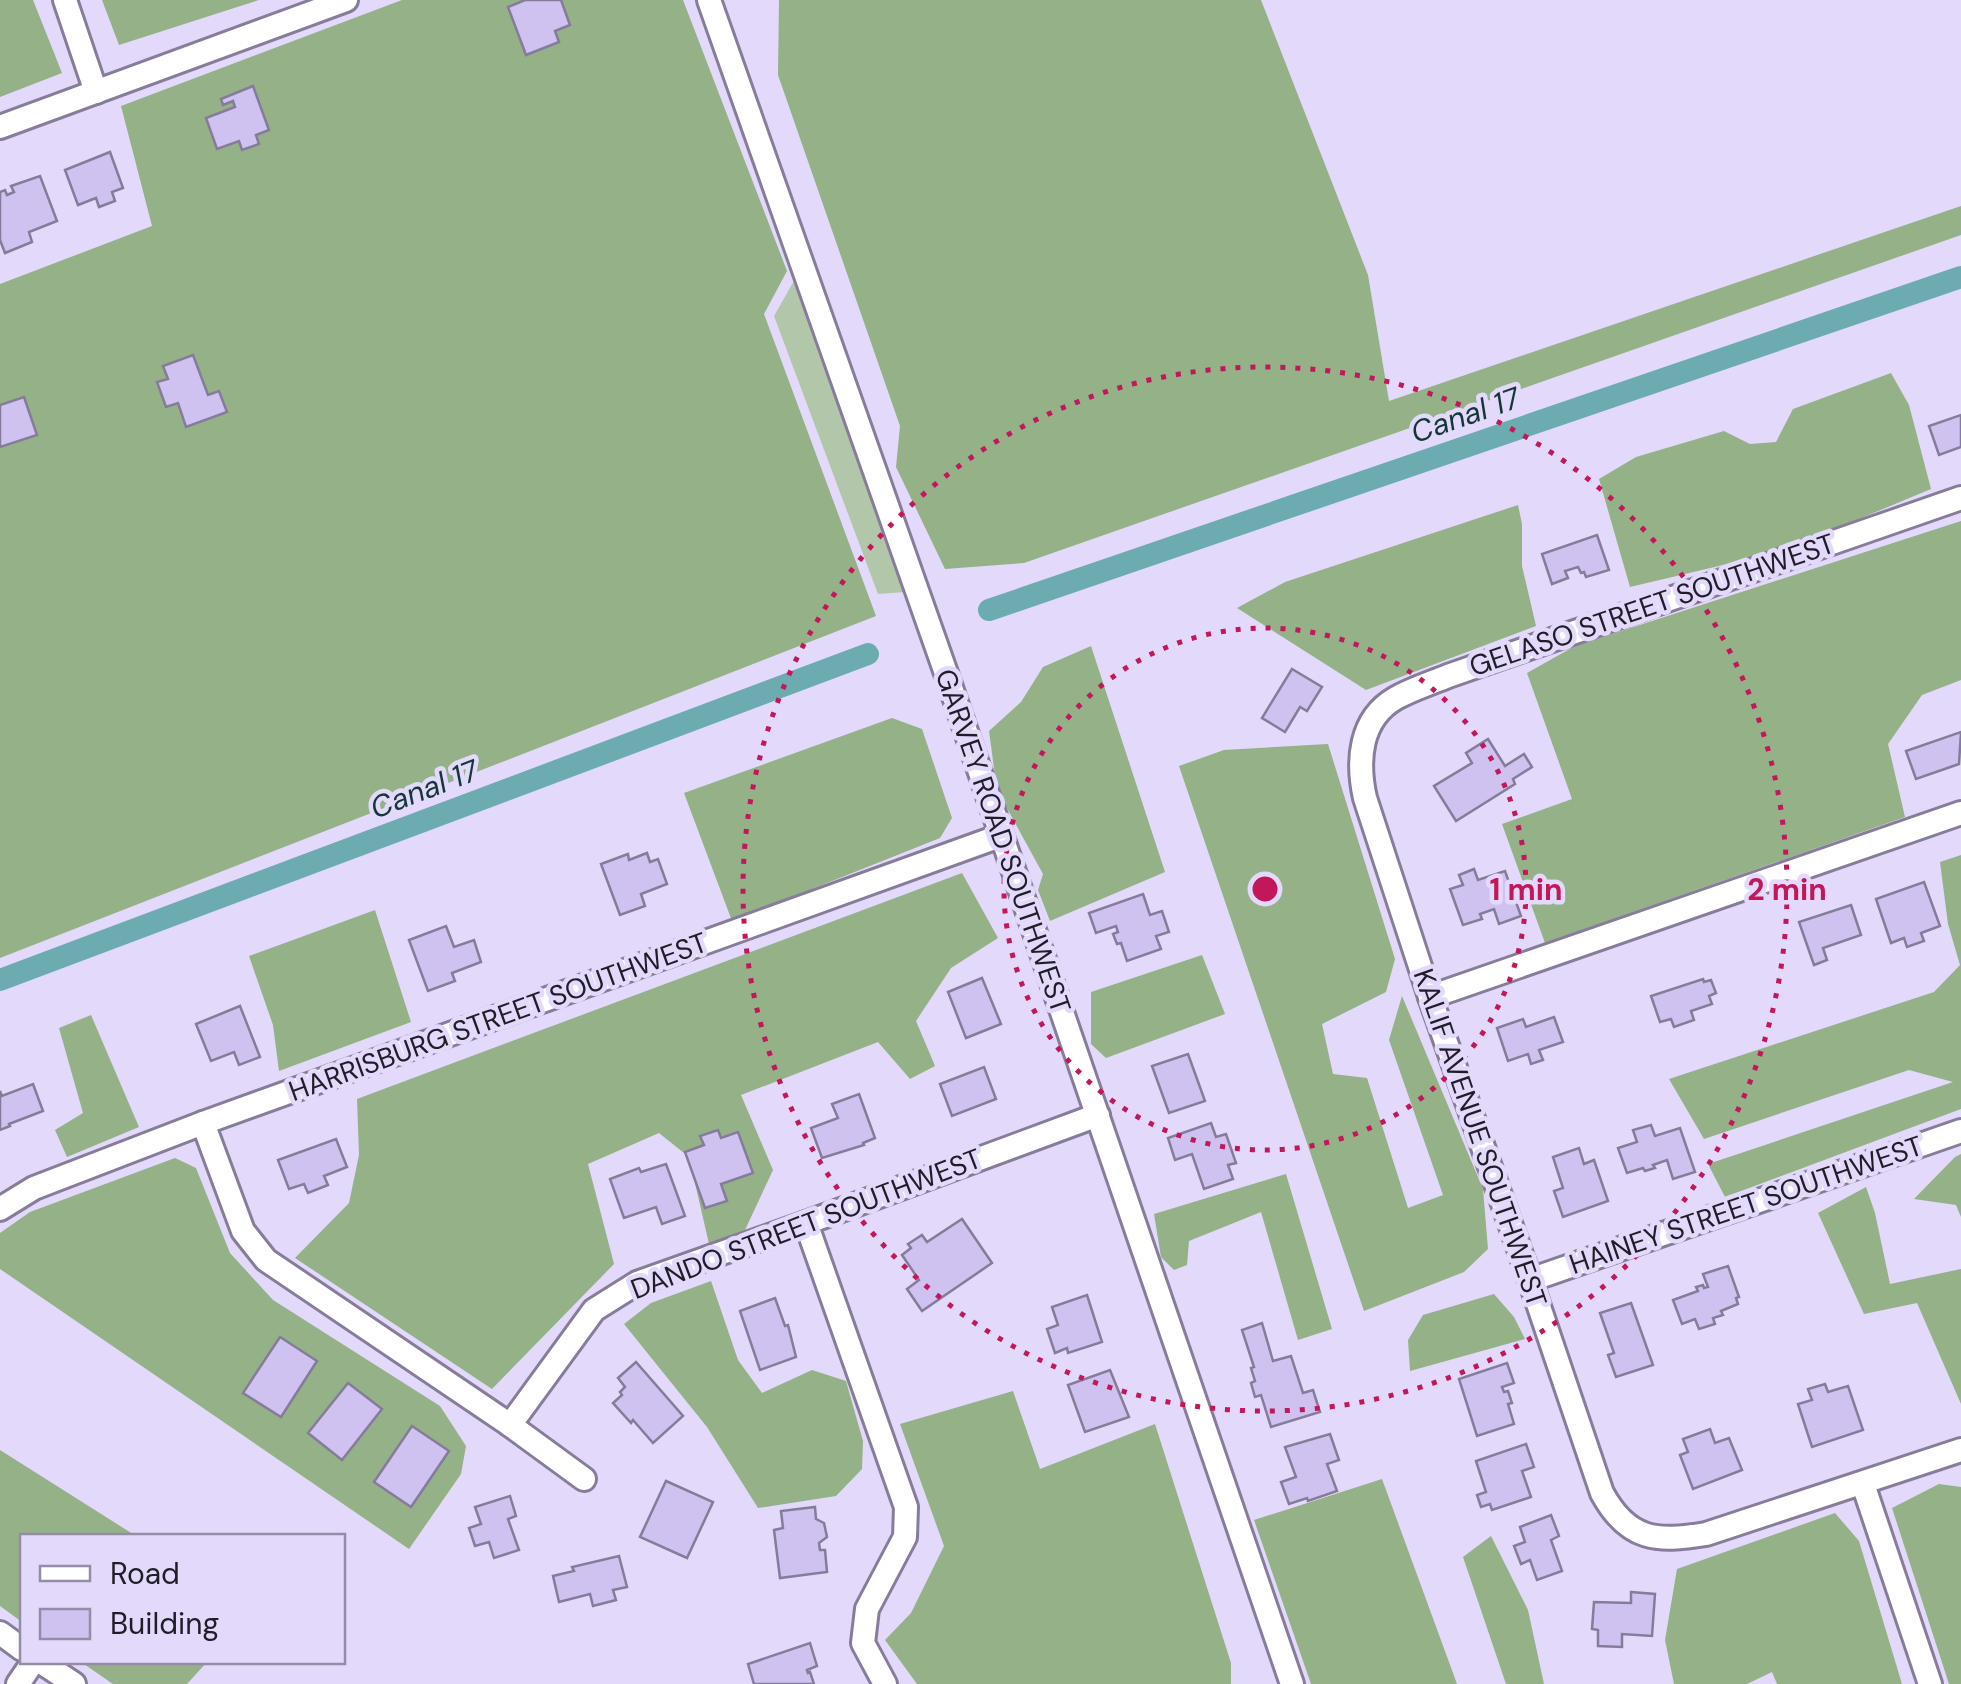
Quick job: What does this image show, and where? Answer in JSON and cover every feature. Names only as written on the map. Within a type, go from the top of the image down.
[{"type":"street","points":[[65,0],[96,92]]},
{"type":"street","points":[[0,128],[346,0]]},
{"type":"street","name":"GARVEY ROAD SOUTHWEST","points":[[709,0],[940,657],[1292,1684]]},
{"type":"street","name":"GELASO STREET SOUTHWEST","points":[[1362,740],[1373,720],[1392,700],[1448,676],[1961,498]]},
{"type":"street","name":"KALIF AVENUE SOUTHWEST","points":[[1362,740],[1360,775],[1364,798],[1602,1493],[1612,1512],[1627,1528],[1668,1540],[1706,1534],[1863,1484]]},
{"type":"street","points":[[1430,997],[1961,813]]},
{"type":"street","name":"HARRISBURG STREET SOUTHWEST","points":[[0,1209],[34,1188],[203,1123],[1000,836]]},
{"type":"street","name":"DANDO STREET SOUTHWEST","points":[[510,1425],[594,1310],[637,1283],[1098,1114]]},
{"type":"street","points":[[203,1123],[243,1230],[266,1260],[584,1479]]},
{"type":"street","name":"HAINEY STREET SOUTHWEST","points":[[1530,1280],[1961,1131]]},
{"type":"street","points":[[806,1223],[906,1507],[905,1537],[867,1609],[862,1643],[885,1684]]},
{"type":"street","points":[[1930,1684],[1863,1484],[1961,1450]]},
{"type":"street","points":[[44,1664],[74,1684]]},
{"type":"green space","points":[[0,0],[33,0],[62,73],[0,97]]},
{"type":"green space","points":[[102,0],[259,0],[119,45]]},
{"type":"green space","points":[[402,0],[683,0],[787,271],[764,314],[876,616],[0,958],[0,284],[152,226],[121,106]]},
{"type":"green space","points":[[779,0],[1261,0],[1368,275],[1389,401],[1961,206],[1961,235],[1024,563],[945,569],[896,467],[900,426],[778,75]]},
{"type":"green space","points":[[795,279],[905,592],[878,594],[774,316]]},
{"type":"green space","points":[[1891,373],[1909,405],[1931,489],[1782,551],[1630,587],[1599,479],[1636,457],[1724,431],[1750,444],[1776,442],[1793,409]]},
{"type":"green space","points":[[1518,505],[1522,566],[1536,626],[1366,690],[1237,608],[1285,582]]},
{"type":"green space","points":[[1961,521],[1961,680],[1922,695],[1888,744],[1905,817],[1545,943],[1502,824],[1572,799],[1527,673],[1575,646]]},
{"type":"green space","points":[[1091,646],[1165,872],[1050,921],[1038,890],[1043,874],[997,790],[989,731],[1021,702],[1043,667]]},
{"type":"green space","points":[[892,718],[922,729],[952,818],[940,838],[732,921],[684,793]]},
{"type":"green space","points":[[1328,744],[1395,959],[1386,992],[1322,1024],[1333,1074],[1367,1078],[1408,1208],[1443,1195],[1389,1040],[1402,996],[1483,1189],[1488,1249],[1464,1272],[1364,1311],[1179,766],[1224,750]]},
{"type":"green space","points":[[1961,855],[1961,1109],[1725,1197],[1708,1164],[1953,1082],[1909,1070],[1704,1139],[1669,1079],[1934,992],[1960,965],[1948,924],[1940,862]]},
{"type":"green space","points":[[962,873],[998,938],[951,968],[916,1021],[935,1066],[910,1079],[878,1042],[741,1095],[773,1170],[745,1230],[709,1244],[689,1157],[659,1133],[588,1164],[614,1264],[492,1389],[295,1258],[349,1203],[359,1155],[357,1099]]},
{"type":"green space","points":[[375,910],[411,1022],[279,1071],[273,1025],[249,956]]},
{"type":"green space","points":[[1202,955],[1225,1014],[1106,1058],[1091,1044],[1091,992]]},
{"type":"green space","points":[[91,1015],[139,1127],[67,1157],[55,1130],[83,1113],[59,1028]]},
{"type":"green space","points":[[1961,1154],[1961,1217],[1956,1205],[1914,1199],[1955,1157]]},
{"type":"green space","points":[[175,1158],[196,1168],[230,1253],[273,1300],[440,1406],[466,1446],[461,1474],[409,1549],[0,1269],[0,1233],[30,1212]]},
{"type":"green space","points":[[1286,1174],[1332,1329],[1298,1340],[1261,1212],[1189,1241],[1187,1265],[1174,1270],[1161,1257],[1154,1214]]},
{"type":"green space","points":[[1866,1187],[1890,1284],[1961,1269],[1961,1404],[1917,1303],[1864,1314],[1818,1213]]},
{"type":"green space","points":[[711,1281],[738,1360],[762,1393],[812,1370],[846,1381],[863,1441],[862,1469],[836,1496],[758,1508],[707,1427],[624,1324],[651,1303]]},
{"type":"green space","points":[[1494,1294],[1514,1317],[1525,1339],[1410,1371],[1408,1340],[1423,1315]]},
{"type":"green space","points":[[1013,1391],[1040,1469],[1155,1424],[1231,1663],[1231,1684],[917,1684],[885,1640],[911,1613],[944,1546],[900,1424]]},
{"type":"green space","points":[[0,1450],[133,1534],[20,1534],[20,1621],[0,1606]]},
{"type":"green space","points":[[1382,1479],[1457,1684],[1311,1684],[1254,1520]]},
{"type":"green space","points":[[1939,1484],[1961,1487],[1961,1684],[1949,1684],[1892,1508]]},
{"type":"green space","points":[[1835,1513],[1859,1541],[1902,1684],[1777,1684],[1772,1672],[1747,1684],[1674,1684],[1665,1640],[1677,1569]]},
{"type":"green space","points":[[1491,1536],[1528,1610],[1544,1684],[1506,1684],[1463,1557]]},
{"type":"green space","points":[[84,1664],[205,1664],[187,1684],[113,1684]]},
{"type":"building","points":[[525,0],[561,0],[570,25],[555,31],[559,42],[526,55],[508,7]]},
{"type":"building","points":[[253,86],[269,130],[256,135],[259,144],[242,150],[239,141],[217,149],[206,118],[235,107],[233,101],[223,105],[221,99]]},
{"type":"building","points":[[110,152],[123,188],[112,192],[115,201],[99,207],[96,198],[78,205],[65,170]]},
{"type":"building","points":[[40,176],[57,221],[29,232],[32,242],[5,253],[0,240],[0,192],[5,190],[7,195],[14,192],[11,186]]},
{"type":"building","points":[[193,355],[208,395],[219,391],[227,412],[186,427],[178,403],[166,407],[157,382],[168,379],[163,366]]},
{"type":"building","points":[[24,397],[37,435],[0,447],[0,405]]},
{"type":"building","points":[[1961,415],[1961,447],[1939,455],[1929,426]]},
{"type":"building","points":[[1597,535],[1609,570],[1586,577],[1578,567],[1565,571],[1568,578],[1552,584],[1542,554]]},
{"type":"building","points":[[1292,669],[1322,687],[1307,711],[1300,707],[1285,732],[1262,718]]},
{"type":"building","points":[[1961,732],[1959,764],[1916,779],[1906,751]]},
{"type":"building","points":[[1488,739],[1505,766],[1524,754],[1532,767],[1513,779],[1515,784],[1456,821],[1434,786],[1472,763],[1466,753]]},
{"type":"building","points":[[647,853],[650,862],[658,859],[667,884],[641,894],[645,906],[620,915],[601,864],[628,854],[629,860]]},
{"type":"building","points":[[1474,869],[1478,880],[1505,871],[1521,916],[1499,924],[1494,909],[1480,914],[1482,919],[1463,925],[1450,889],[1463,885],[1459,875]]},
{"type":"building","points":[[1924,882],[1940,926],[1921,933],[1924,941],[1907,947],[1904,938],[1891,943],[1876,899]]},
{"type":"building","points":[[1143,894],[1150,915],[1162,911],[1169,932],[1156,936],[1161,949],[1127,961],[1113,934],[1118,932],[1116,926],[1096,933],[1089,913]]},
{"type":"building","points":[[1851,905],[1861,935],[1823,948],[1827,960],[1814,965],[1799,922]]},
{"type":"building","points":[[446,926],[454,947],[474,940],[481,962],[452,973],[455,981],[428,991],[409,940]]},
{"type":"building","points":[[982,978],[1001,1024],[966,1038],[948,992]]},
{"type":"building","points":[[1703,979],[1711,980],[1716,993],[1709,996],[1712,1004],[1691,1011],[1694,1020],[1674,1027],[1671,1019],[1660,1022],[1651,996]]},
{"type":"building","points":[[240,1006],[260,1057],[239,1065],[234,1052],[211,1061],[196,1024]]},
{"type":"building","points":[[1554,1017],[1563,1042],[1539,1050],[1543,1060],[1531,1064],[1528,1054],[1508,1061],[1497,1028],[1523,1019],[1526,1027]]},
{"type":"building","points":[[1188,1054],[1205,1101],[1169,1113],[1152,1066]]},
{"type":"building","points":[[984,1067],[996,1099],[952,1116],[940,1084]]},
{"type":"building","points":[[33,1084],[43,1111],[0,1130],[0,1091],[2,1096]]},
{"type":"building","points":[[859,1094],[875,1138],[822,1158],[811,1128],[838,1118],[832,1104]]},
{"type":"building","points":[[1211,1123],[1216,1137],[1226,1134],[1236,1163],[1228,1165],[1233,1179],[1204,1189],[1192,1154],[1175,1160],[1168,1138]]},
{"type":"building","points":[[1651,1125],[1655,1136],[1680,1128],[1695,1172],[1673,1179],[1667,1160],[1653,1165],[1655,1168],[1627,1173],[1618,1148],[1637,1142],[1633,1130]]},
{"type":"building","points":[[718,1130],[721,1138],[738,1132],[753,1173],[721,1184],[727,1201],[705,1208],[685,1152],[704,1145],[700,1136]]},
{"type":"building","points":[[336,1139],[347,1167],[324,1176],[328,1185],[308,1193],[304,1184],[289,1189],[278,1160]]},
{"type":"building","points":[[1579,1148],[1584,1164],[1594,1160],[1608,1201],[1563,1217],[1554,1191],[1563,1188],[1553,1157]]},
{"type":"building","points":[[666,1164],[685,1216],[662,1224],[656,1207],[624,1218],[610,1179],[639,1168],[641,1172]]},
{"type":"building","points":[[962,1219],[992,1263],[922,1311],[907,1289],[919,1280],[902,1255],[911,1248],[908,1244],[922,1235],[927,1242]]},
{"type":"building","points":[[1728,1266],[1738,1304],[1721,1311],[1723,1315],[1713,1318],[1715,1324],[1699,1329],[1695,1319],[1682,1324],[1673,1300],[1698,1291],[1696,1287],[1708,1287],[1703,1274]]},
{"type":"building","points":[[1087,1295],[1102,1342],[1055,1353],[1047,1329],[1058,1325],[1052,1307]]},
{"type":"building","points":[[775,1298],[785,1326],[788,1325],[796,1357],[760,1370],[740,1311]]},
{"type":"building","points":[[1631,1303],[1653,1365],[1616,1377],[1608,1355],[1614,1353],[1600,1313]]},
{"type":"building","points":[[1262,1323],[1273,1361],[1291,1356],[1303,1393],[1313,1390],[1320,1412],[1271,1427],[1261,1395],[1255,1397],[1251,1383],[1255,1381],[1251,1368],[1254,1367],[1242,1330]]},
{"type":"building","points":[[280,1337],[317,1361],[281,1417],[243,1393]]},
{"type":"building","points":[[636,1362],[683,1416],[653,1443],[613,1403],[625,1387],[618,1378]]},
{"type":"building","points":[[1507,1363],[1514,1383],[1502,1387],[1512,1403],[1508,1404],[1514,1424],[1477,1436],[1459,1379]]},
{"type":"building","points":[[1110,1370],[1129,1417],[1085,1432],[1068,1385]]},
{"type":"building","points":[[348,1383],[382,1409],[342,1460],[308,1433]]},
{"type":"building","points":[[1825,1384],[1828,1392],[1848,1386],[1863,1430],[1812,1447],[1798,1404],[1812,1400],[1808,1389]]},
{"type":"building","points":[[412,1426],[449,1451],[411,1507],[374,1482]]},
{"type":"building","points":[[1710,1429],[1715,1443],[1729,1438],[1742,1470],[1693,1489],[1680,1455],[1688,1452],[1683,1439]]},
{"type":"building","points":[[1330,1434],[1339,1460],[1327,1464],[1337,1491],[1289,1504],[1281,1482],[1296,1477],[1285,1447]]},
{"type":"building","points":[[1526,1444],[1534,1467],[1522,1471],[1531,1497],[1492,1510],[1490,1504],[1481,1507],[1477,1495],[1486,1492],[1476,1461]]},
{"type":"building","points":[[666,1481],[713,1502],[687,1558],[640,1537]]},
{"type":"building","points":[[510,1496],[516,1516],[508,1519],[519,1550],[494,1558],[489,1542],[475,1546],[469,1528],[481,1524],[475,1507]]},
{"type":"building","points":[[815,1507],[816,1519],[824,1523],[827,1537],[819,1543],[820,1550],[825,1550],[827,1572],[780,1578],[774,1530],[783,1528],[781,1511]]},
{"type":"building","points":[[1551,1515],[1559,1536],[1551,1540],[1562,1571],[1537,1580],[1530,1560],[1521,1564],[1514,1546],[1525,1542],[1520,1527]]},
{"type":"building","points":[[619,1556],[627,1587],[613,1590],[616,1600],[593,1606],[590,1594],[559,1602],[553,1576],[574,1571],[572,1567]]},
{"type":"building","points":[[1631,1592],[1655,1594],[1652,1636],[1622,1634],[1622,1647],[1598,1646],[1598,1630],[1592,1629],[1594,1602],[1631,1603]]},
{"type":"building","points":[[810,1643],[817,1666],[807,1670],[814,1684],[754,1684],[748,1664]]},
{"type":"waterway","name":"Canal 17","points":[[989,610],[1961,277]]},
{"type":"waterway","name":"Canal 17","points":[[0,980],[868,654]]}]
